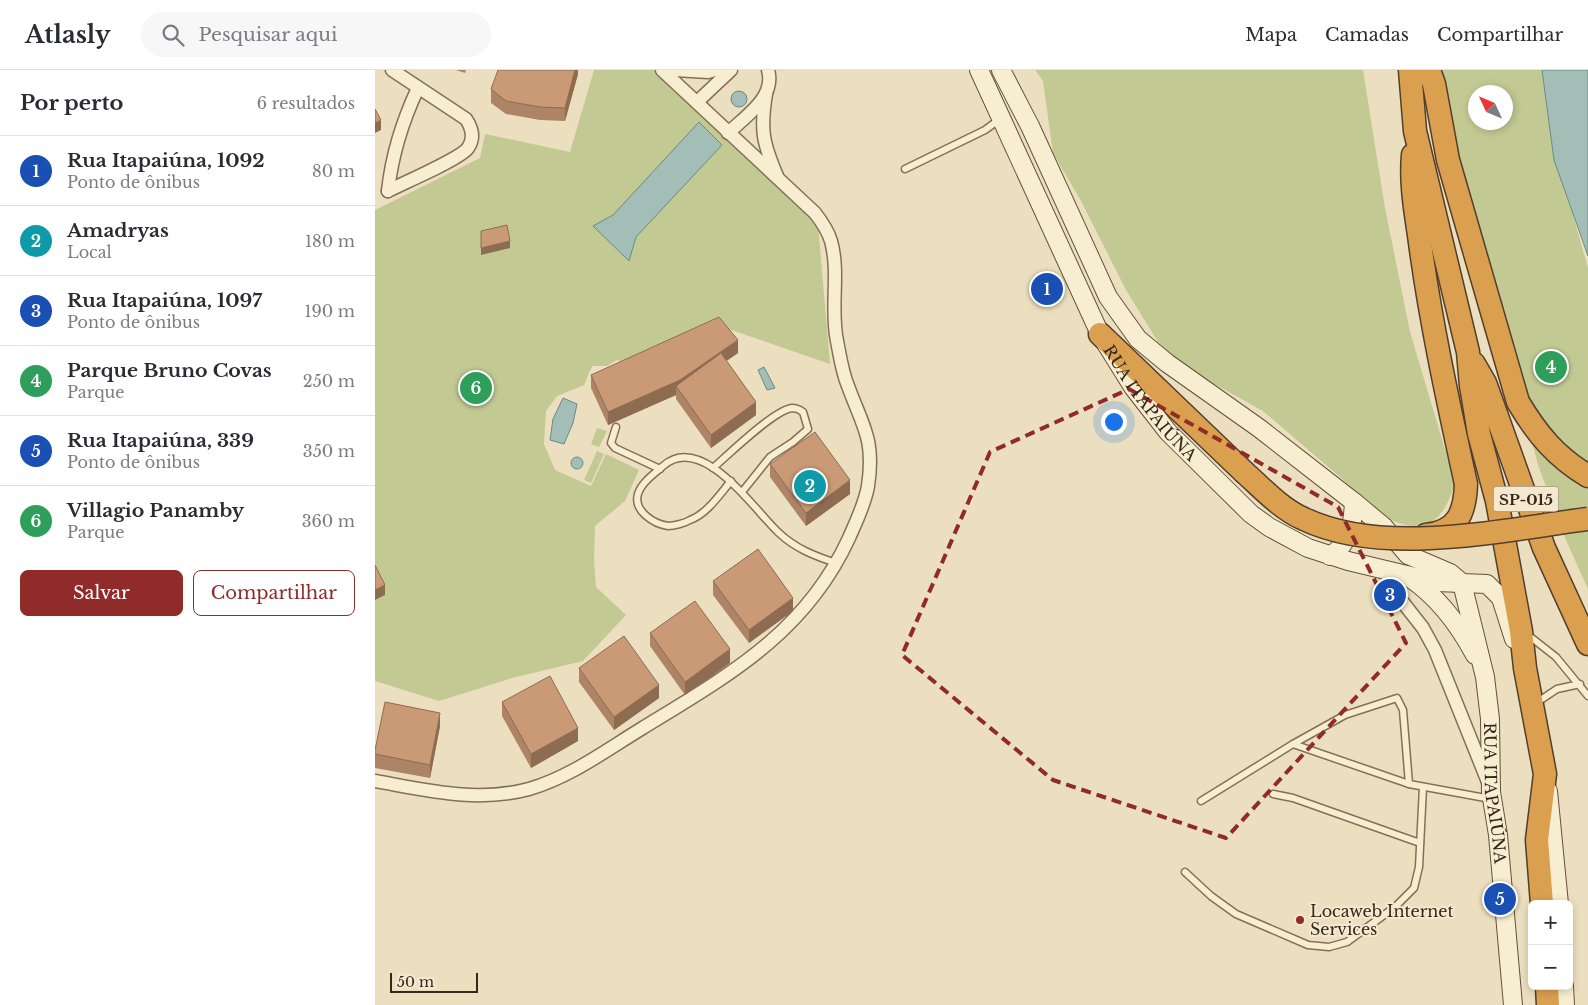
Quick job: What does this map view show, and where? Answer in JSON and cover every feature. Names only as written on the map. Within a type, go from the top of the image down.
[{"type":"highway","name":"SP-015","points":[[1410,70],[1415,131],[1468,352],[1485,383],[1544,548],[1588,644]]},
{"type":"highway","points":[[1431,77],[1448,160],[1518,402],[1534,429],[1556,453],[1588,476]]},
{"type":"highway","points":[[1384,527],[1414,535],[1439,534],[1453,526],[1460,515],[1465,499],[1466,484],[1437,350],[1411,176],[1415,131]]},
{"type":"highway","points":[[1099,334],[1244,472],[1288,511],[1304,520],[1344,535],[1419,538],[1588,518]]},
{"type":"highway","points":[[1468,352],[1471,386],[1479,434],[1497,501],[1545,774],[1537,840],[1542,900]]},
{"type":"highway","points":[[1547,990],[1548,1005]]},
{"type":"main road","name":"RUA ITAPAIÚNA","points":[[979,70],[1099,334],[1133,387],[1167,432],[1251,514],[1269,527],[1308,548],[1330,556],[1436,582],[1487,584],[1501,598]]},
{"type":"main road","name":"RUA ITAPAIÚNA","points":[[1001,70],[1030,126],[1107,297],[1138,339],[1167,363],[1259,428],[1355,502],[1384,527],[1408,555],[1450,572],[1462,583],[1485,677],[1490,719],[1492,796],[1499,835],[1513,1005]]},
{"type":"main road","points":[[1330,556],[1346,540],[1351,531],[1355,502]]},
{"type":"main road","points":[[1401,572],[1436,600],[1450,617],[1467,640],[1485,677]]},
{"type":"main road","points":[[1467,602],[1478,590],[1490,592],[1501,598],[1525,668]]},
{"type":"main road","points":[[1545,774],[1552,820],[1559,900]]},
{"type":"main road","points":[[1564,990],[1565,1005]]},
{"type":"street","points":[[392,70],[466,119],[471,127],[472,137],[464,153],[388,191],[395,144],[403,118],[417,88]]},
{"type":"street","points":[[375,781],[461,796],[499,794],[528,789],[566,775],[731,673],[787,629],[816,595],[837,563],[859,514],[867,489],[871,459],[867,430],[847,385],[836,337],[831,242],[826,228],[815,213],[780,183],[662,70]]},
{"type":"street","points":[[675,70],[708,72],[716,70]]},
{"type":"street","points":[[697,102],[731,70]]},
{"type":"street","points":[[768,70],[768,89],[762,118],[763,139],[780,183]]},
{"type":"street","points":[[728,132],[754,109],[779,70]]},
{"type":"street","points":[[1395,590],[1423,628],[1435,650],[1492,796]]},
{"type":"lane","points":[[905,169],[985,130],[1001,118]]},
{"type":"lane","points":[[713,468],[747,438],[782,412],[791,408],[803,412],[808,429],[793,442],[770,457],[742,492]]},
{"type":"lane","points":[[616,427],[611,443],[615,448],[660,469]]},
{"type":"lane","points":[[731,481],[710,506],[692,520],[669,526],[644,515],[637,506],[637,496],[642,486],[669,461],[681,458],[713,468],[731,481],[779,533],[807,553],[837,563]]},
{"type":"lane","points":[[1521,631],[1542,644],[1580,684],[1588,696]]},
{"type":"lane","points":[[1532,706],[1557,689],[1580,684]]},
{"type":"lane","points":[[1201,801],[1293,744],[1345,715],[1397,698],[1403,710],[1409,784]]},
{"type":"lane","points":[[1293,744],[1409,784],[1492,796]]},
{"type":"lane","points":[[1185,872],[1211,896],[1236,914],[1308,945],[1329,947],[1347,942],[1407,897],[1417,878],[1423,787]]},
{"type":"lane","points":[[1273,794],[1293,798],[1420,843]]},
{"type":"highlighted area","points":[[1129,389],[1338,507],[1406,643],[1226,838],[1053,780],[902,655],[990,452]]},
{"type":"green space","points":[[594,70],[654,70],[818,225],[830,364],[717,325],[627,363],[617,360],[607,366],[592,366],[584,385],[557,396],[546,411],[544,444],[555,470],[591,486],[606,454],[639,470],[625,501],[595,526],[594,560],[596,587],[626,615],[583,661],[512,678],[439,701],[375,681],[375,210],[480,158],[485,134],[570,152]]},
{"type":"green space","points":[[1035,70],[1363,70],[1385,208],[1410,332],[1455,483],[1451,496],[1440,515],[1424,525],[1414,526],[1389,519],[1263,411],[1189,370],[1158,342],[1126,290],[1081,201],[1053,153],[1043,81]]},
{"type":"green space","points":[[1437,70],[1542,70],[1554,160],[1565,187],[1588,268],[1588,589],[1566,540],[1538,465]]},
{"type":"green space","points":[[597,428],[607,431],[599,447],[591,444]]},
{"type":"green space","points":[[597,451],[604,454],[591,483],[584,480]]},
{"type":"water","points":[[1542,70],[1588,70],[1588,256],[1554,160]]},
{"type":"water","points":[[736,91],[742,91],[747,96],[745,105],[736,107],[731,102],[731,96]]},
{"type":"water","points":[[699,122],[722,145],[636,237],[629,261],[593,226],[613,215]]},
{"type":"water","points":[[764,367],[775,388],[767,390],[758,370]]},
{"type":"water","points":[[563,398],[577,404],[573,423],[564,444],[550,440],[553,419]]},
{"type":"water","points":[[575,457],[579,457],[583,463],[579,469],[575,469],[571,465],[571,461]]},
{"type":"building","points":[[498,70],[575,70],[565,108],[540,107],[506,101],[491,89]]},
{"type":"building","points":[[375,109],[381,120],[375,123]]},
{"type":"building","points":[[507,225],[510,241],[481,248],[481,231]]},
{"type":"building","points":[[719,317],[738,340],[680,380],[608,412],[591,375]]},
{"type":"building","points":[[721,353],[756,402],[711,435],[676,386]]},
{"type":"building","points":[[815,432],[850,480],[806,513],[770,464]]},
{"type":"building","points":[[758,549],[793,598],[749,630],[713,581]]},
{"type":"building","points":[[375,565],[385,585],[375,590]]},
{"type":"building","points":[[695,601],[730,649],[685,682],[650,633]]},
{"type":"building","points":[[624,636],[659,685],[614,717],[579,668]]},
{"type":"building","points":[[550,676],[578,728],[531,754],[502,702]]},
{"type":"building","points":[[385,702],[440,713],[430,765],[375,754]]},
{"type":"place","name":"Rua Itapaiúna, 1092","points":[[1047,289]]},
{"type":"place","name":"Parque Bruno Covas","points":[[1551,367]]},
{"type":"place","name":"Villagio Panamby","points":[[476,388]]},
{"type":"place","name":"Amadryas","points":[[810,486]]},
{"type":"place","name":"Rua Itapaiúna, 1097","points":[[1390,595]]},
{"type":"place","name":"Rua Itapaiúna, 339","points":[[1500,899]]},
{"type":"place","name":"Locaweb Internet Services","points":[[1300,920]]}]
